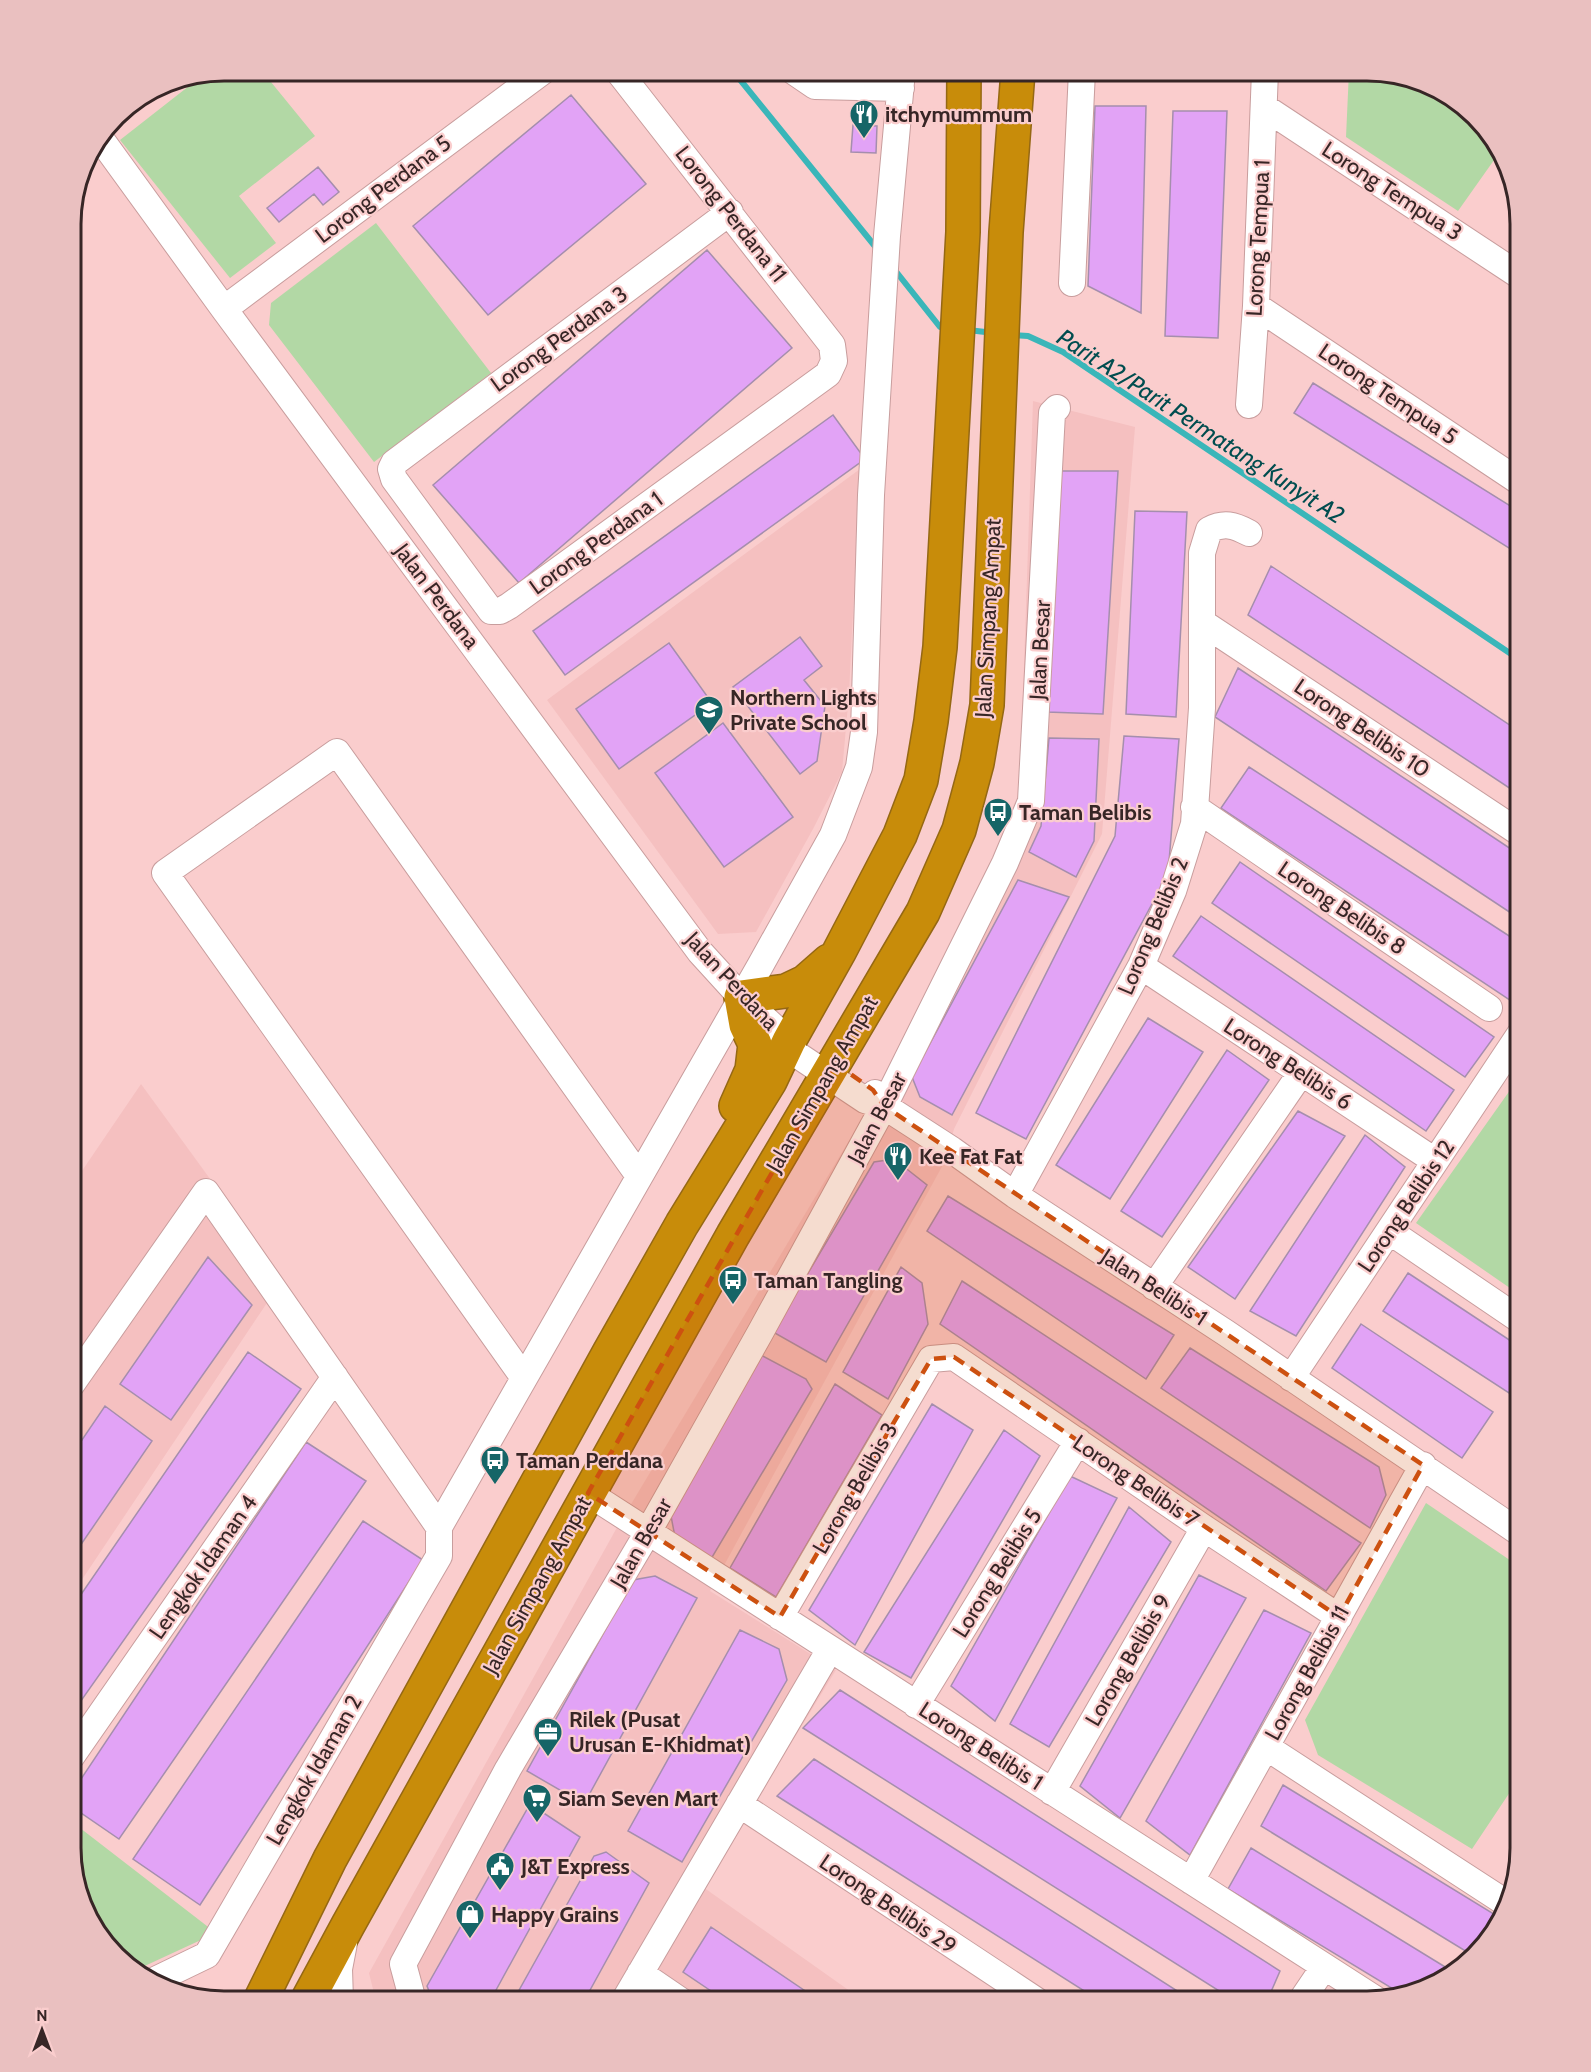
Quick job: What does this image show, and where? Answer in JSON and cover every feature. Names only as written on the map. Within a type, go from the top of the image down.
[{"type":"highway","name":"Jalan Simpang Ampat","points":[[265,1991],[330,1859],[682,1224],[770,1081],[789,1041],[900,835],[921,780],[940,647],[963,232],[964,81]]},
{"type":"highway","name":"Jalan Simpang Ampat","points":[[312,1991],[733,1235],[923,912],[959,830],[977,764],[987,705],[999,379],[1016,81]]},
{"type":"highway","points":[[682,1224],[752,1070],[755,1044],[746,1025],[741,997],[786,991],[805,982],[839,952]]},
{"type":"street","name":"Lorong Perdana 5","points":[[224,309],[530,81]]},
{"type":"street","name":"Lorong Perdana 11","points":[[626,81],[832,345],[834,361]]},
{"type":"street","points":[[808,81],[815,86],[887,81]]},
{"type":"street","points":[[81,1371],[206,1192],[439,1527],[833,836],[859,767],[864,732],[871,495],[887,236],[901,81]]},
{"type":"street","points":[[1072,283],[1082,81]]},
{"type":"street","name":"Lorong Tempua 1","points":[[1249,405],[1256,306],[1265,81]]},
{"type":"street","name":"Lorong Tempua 3","points":[[1264,107],[1510,269]]},
{"type":"street","name":"Jalan Perdana","points":[[105,145],[700,952],[741,997],[789,1041]]},
{"type":"street","name":"Lorong Perdana 3","points":[[391,469],[401,456],[730,212]]},
{"type":"street","name":"Lorong Tempua 5","points":[[1256,306],[1510,475]]},
{"type":"street","name":"Lorong Perdana 1","points":[[391,469],[394,479],[491,611],[500,611],[828,374],[834,361]]},
{"type":"street","name":"Jalan Besar","points":[[410,1991],[403,1964],[508,1769],[648,1532],[884,1106],[992,892],[1031,801],[1052,413],[1057,408]]},
{"type":"street","name":"Lorong Belibis 2","points":[[1015,1195],[1141,966],[1173,891],[1194,824],[1202,708],[1202,553],[1209,530],[1220,525],[1235,526],[1249,533]]},
{"type":"street","name":"Lorong Belibis 10","points":[[1203,623],[1510,826]]},
{"type":"street","points":[[524,1378],[165,873],[337,752],[639,1176]]},
{"type":"street","name":"Lorong Belibis 8","points":[[1194,807],[1490,1008]]},
{"type":"street","name":"Lorong Belibis 6","points":[[1141,966],[1435,1161]]},
{"type":"street","name":"Jalan Belibis 1","points":[[789,1041],[805,1044],[830,1069],[873,1090],[884,1106],[1510,1525]]},
{"type":"street","name":"Lorong Belibis 12","points":[[1291,1378],[1435,1161],[1510,1066]]},
{"type":"street","points":[[1155,1287],[1301,1073]]},
{"type":"street","points":[[1389,1231],[1510,1313]]},
{"type":"street","name":"Lorong Belibis 7","points":[[930,1359],[954,1357],[1339,1617]]},
{"type":"street","name":"Lorong Belibis 3","points":[[780,1617],[930,1359]]},
{"type":"street","name":"Lengkok Idaman 4","points":[[81,1741],[335,1377]]},
{"type":"street","name":"Lorong Belibis 5","points":[[916,1705],[1078,1441]]},
{"type":"street","name":"Lorong Belibis 11","points":[[1191,1881],[1423,1465]]},
{"type":"street","name":"Lorong Belibis 1","points":[[588,1493],[1362,1991]]},
{"type":"street","name":"Lengkok Idaman 2","points":[[162,1977],[207,1955],[439,1556],[439,1527]]},
{"type":"street","name":"Lorong Belibis 9","points":[[1052,1792],[1204,1528]]},
{"type":"street","points":[[630,1991],[830,1649]]},
{"type":"street","points":[[1266,1747],[1500,1899]]},
{"type":"street","name":"Lorong Belibis 29","points":[[739,1804],[1022,1991]]},
{"type":"street","points":[[340,1991],[339,1969],[348,1925]]},
{"type":"street","points":[[1308,1991],[1324,1967]]},
{"type":"street","points":[[640,1973],[666,1991]]},
{"type":"highlighted area","points":[[835,1063],[873,1090],[884,1106],[1423,1465],[1339,1617],[954,1357],[931,1359],[780,1617],[588,1493]]},
{"type":"shaded area","points":[[1033,401],[1135,427],[1102,834],[954,1129],[945,1161],[710,1591],[836,1670],[703,1887],[850,1991],[374,1991],[369,1973],[615,1531],[865,1114],[886,1083],[1019,812]]},
{"type":"shaded area","name":"Northern Lights Private School","points":[[860,469],[849,694],[842,772],[756,932],[718,934],[547,700]]},
{"type":"shaded area","points":[[141,1084],[283,1279],[81,1581],[81,1172]]},
{"type":"green space","points":[[215,81],[270,81],[315,136],[239,196],[276,243],[230,278],[120,140],[189,86]]},
{"type":"green space","points":[[1349,81],[1386,82],[1422,92],[1446,105],[1475,130],[1494,160],[1458,211],[1346,137]]},
{"type":"green space","points":[[376,223],[491,373],[374,462],[269,325],[271,303]]},
{"type":"green space","points":[[1510,1090],[1510,1288],[1416,1223]]},
{"type":"green space","points":[[1426,1503],[1510,1560],[1510,1792],[1472,1849],[1318,1755],[1305,1720]]},
{"type":"green space","points":[[81,1829],[216,1933],[144,1966],[130,1956],[105,1927],[89,1894],[82,1867]]},
{"type":"building","points":[[571,95],[646,184],[488,315],[413,226]]},
{"type":"building","points":[[1095,106],[1146,106],[1141,313],[1088,286]]},
{"type":"building","points":[[1173,111],[1227,111],[1218,338],[1165,336]]},
{"type":"building","name":"itchymummum","points":[[853,125],[877,126],[876,153],[851,152]]},
{"type":"building","points":[[318,167],[339,192],[323,205],[314,194],[279,222],[267,208]]},
{"type":"building","points":[[707,250],[792,348],[519,583],[433,485]]},
{"type":"building","points":[[1313,383],[1510,506],[1510,549],[1294,413]]},
{"type":"building","points":[[833,415],[865,459],[565,675],[533,631]]},
{"type":"building","points":[[1061,471],[1118,471],[1103,714],[1047,712]]},
{"type":"building","points":[[1135,511],[1187,512],[1176,717],[1126,714]]},
{"type":"building","points":[[1271,566],[1510,725],[1510,788],[1248,615]]},
{"type":"building","points":[[800,637],[822,666],[804,680],[825,706],[817,761],[800,774],[733,687]]},
{"type":"building","points":[[669,643],[712,703],[619,769],[576,709]]},
{"type":"building","points":[[1238,668],[1510,848],[1510,912],[1215,717]]},
{"type":"building","points":[[723,723],[793,817],[724,867],[655,773]]},
{"type":"building","points":[[1124,736],[1179,739],[1168,874],[1026,1139],[976,1113],[1115,836]]},
{"type":"building","points":[[1049,738],[1099,739],[1094,841],[1076,877],[1029,852],[1041,826]]},
{"type":"building","points":[[1249,767],[1510,937],[1510,1000],[1221,808]]},
{"type":"building","points":[[1240,862],[1494,1037],[1465,1077],[1212,903]]},
{"type":"building","points":[[1018,880],[1069,897],[952,1115],[920,1097],[912,1077]]},
{"type":"building","points":[[1201,916],[1454,1090],[1426,1131],[1173,956]]},
{"type":"building","points":[[1148,1018],[1203,1052],[1110,1199],[1056,1165]]},
{"type":"building","points":[[1227,1050],[1269,1080],[1162,1237],[1121,1211]]},
{"type":"building","points":[[1298,1111],[1345,1136],[1235,1299],[1188,1267]]},
{"type":"building","points":[[1365,1135],[1405,1167],[1296,1336],[1250,1311]]},
{"type":"building","points":[[894,1159],[927,1185],[826,1362],[773,1332],[874,1162]]},
{"type":"building","points":[[948,1196],[1174,1335],[1146,1379],[927,1231]]},
{"type":"building","points":[[208,1257],[252,1305],[171,1420],[120,1384]]},
{"type":"building","points":[[901,1267],[922,1283],[928,1324],[888,1399],[843,1372]]},
{"type":"building","points":[[1408,1273],[1510,1340],[1510,1391],[1509,1393],[1383,1311]]},
{"type":"building","points":[[962,1281],[1361,1543],[1326,1591],[940,1324]]},
{"type":"building","points":[[1361,1324],[1493,1412],[1462,1458],[1332,1368]]},
{"type":"building","points":[[1190,1348],[1379,1467],[1386,1495],[1370,1528],[1161,1388]]},
{"type":"building","points":[[248,1352],[301,1389],[81,1701],[81,1594]]},
{"type":"building","points":[[759,1354],[806,1379],[812,1389],[711,1559],[675,1537],[671,1516]]},
{"type":"building","points":[[835,1384],[882,1415],[776,1597],[730,1568]]},
{"type":"building","points":[[932,1404],[973,1430],[855,1645],[809,1610]]},
{"type":"building","points":[[105,1406],[152,1441],[81,1544],[81,1441]]},
{"type":"building","points":[[1004,1430],[1040,1456],[911,1678],[864,1652]]},
{"type":"building","points":[[306,1442],[366,1481],[119,1839],[81,1813],[81,1779]]},
{"type":"building","points":[[1070,1476],[1117,1498],[995,1721],[951,1686]]},
{"type":"building","points":[[1129,1507],[1171,1542],[1049,1747],[1010,1724]]},
{"type":"building","points":[[363,1521],[423,1560],[200,1905],[133,1859]]},
{"type":"building","points":[[1199,1575],[1246,1598],[1120,1818],[1080,1786]]},
{"type":"building","points":[[655,1576],[697,1598],[584,1804],[527,1771],[633,1580]]},
{"type":"building","points":[[1264,1610],[1311,1633],[1190,1855],[1146,1821]]},
{"type":"building","points":[[740,1630],[779,1649],[787,1680],[682,1862],[628,1831]]},
{"type":"building","points":[[840,1690],[1280,1971],[1271,1991],[1219,1991],[803,1728]]},
{"type":"building","points":[[814,1759],[1177,1991],[1084,1991],[777,1796]]},
{"type":"building","points":[[1283,1785],[1494,1914],[1466,1951],[1261,1826]]},
{"type":"building","points":[[530,1804],[580,1837],[495,1991],[429,1991],[427,1986]]},
{"type":"building","points":[[1251,1848],[1446,1967],[1413,1983],[1392,1989],[1228,1889]]},
{"type":"building","points":[[606,1852],[649,1883],[590,1991],[519,1991],[594,1856]]},
{"type":"building","points":[[711,1927],[805,1991],[711,1991],[683,1972]]},
{"type":"waterway","name":"Parit A2/Parit Permatang Kunyit A2","points":[[741,81],[878,250]]},
{"type":"waterway","name":"Parit A2/Parit Permatang Kunyit A2","points":[[894,269],[940,327],[949,328]]},
{"type":"waterway","name":"Parit A2/Parit Permatang Kunyit A2","points":[[968,330],[994,333]]},
{"type":"waterway","name":"Parit A2/Parit Permatang Kunyit A2","points":[[1013,335],[1028,336],[1063,352],[1510,653]]},
{"type":"place","name":"itchymummum","points":[[864,140]]},
{"type":"place","name":"Northern Lights Private School","points":[[709,736]]},
{"type":"place","name":"Taman Belibis","points":[[998,838]]},
{"type":"place","name":"Kee Fat Fat","points":[[898,1182]]},
{"type":"place","name":"Taman Tangling","points":[[733,1306]]},
{"type":"place","name":"Taman Perdana","points":[[495,1486]]},
{"type":"place","name":"Rilek (Pusat Urusan E-Khidmat)","points":[[548,1758]]},
{"type":"place","name":"Siam Seven Mart","points":[[537,1824]]},
{"type":"place","name":"J&T Express","points":[[500,1892]]},
{"type":"place","name":"Happy Grains","points":[[470,1940]]}]
